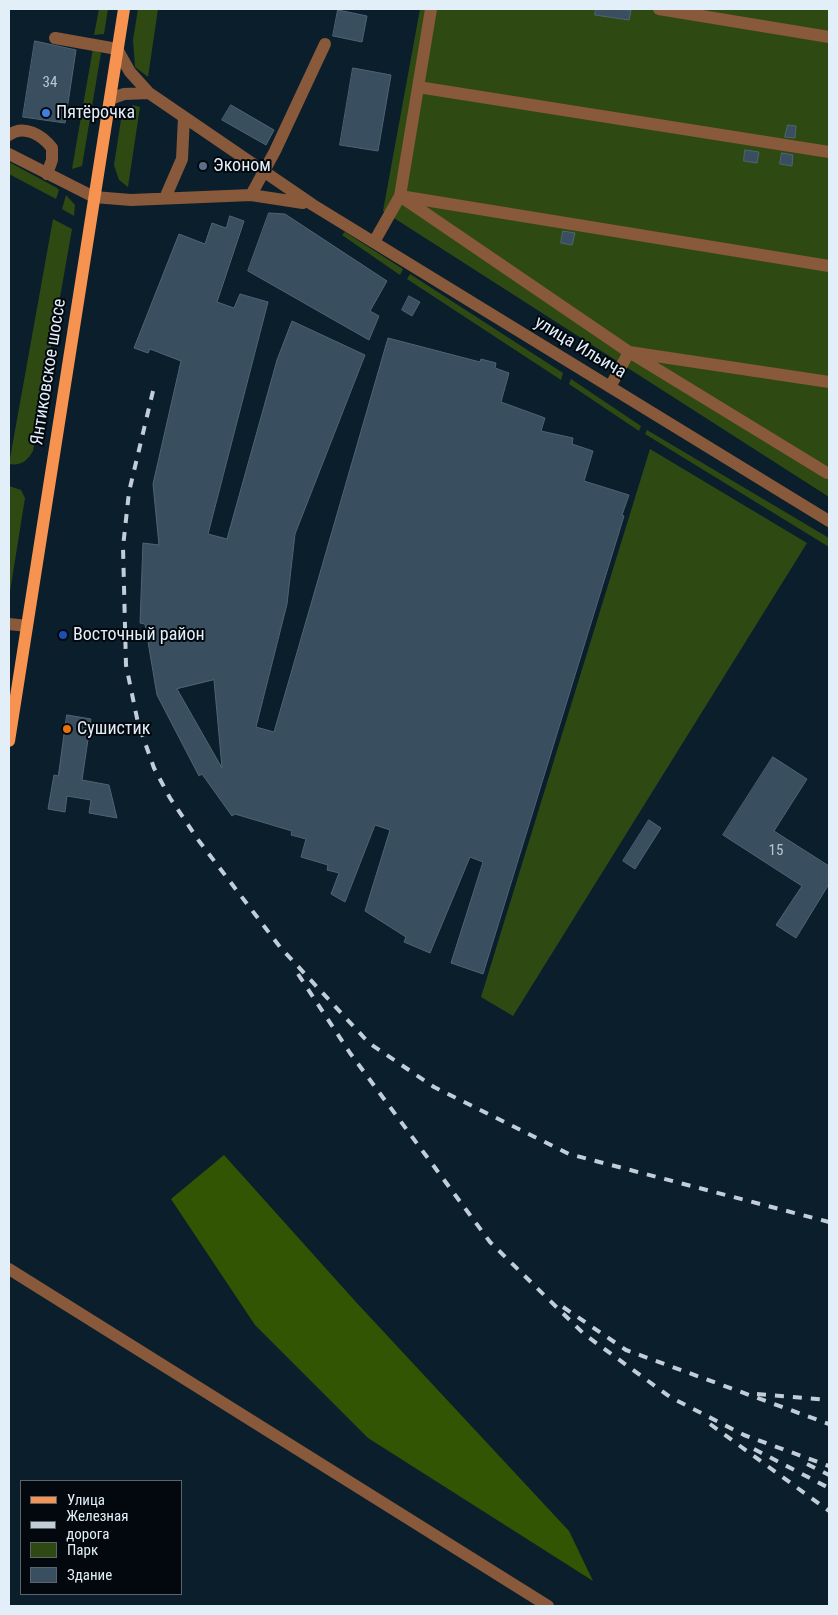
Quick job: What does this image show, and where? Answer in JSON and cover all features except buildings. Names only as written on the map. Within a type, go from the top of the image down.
[{"type":"main road","name":"Янтиковское шоссе","points":[[9,741],[124,9]]},
{"type":"street","points":[[374,242],[400,196],[431,9]]},
{"type":"street","points":[[659,9],[829,37]]},
{"type":"street","points":[[56,38],[117,49]]},
{"type":"street","points":[[251,195],[275,151],[325,44]]},
{"type":"street","name":"улица Ильича","points":[[117,49],[130,72],[149,93],[313,205],[829,521]]},
{"type":"street","points":[[418,87],[829,152]]},
{"type":"street","points":[[110,99],[124,94],[149,93]]},
{"type":"street","points":[[165,198],[183,154],[184,117]]},
{"type":"street","points":[[9,135],[25,130],[38,134],[46,140],[52,148],[47,174]]},
{"type":"street","points":[[9,154],[94,197]]},
{"type":"street","name":"улица Ильича","points":[[94,197],[131,200],[251,195],[291,199],[313,205]]},
{"type":"street","points":[[400,196],[829,266]]},
{"type":"street","points":[[400,196],[629,352],[827,473]]},
{"type":"street","points":[[629,352],[829,382]]},
{"type":"street","points":[[610,387],[629,352]]},
{"type":"street","points":[[9,624],[27,626]]},
{"type":"street","points":[[9,1269],[548,1606]]},
{"type":"green space","points":[[99,9],[108,9],[104,34],[94,35]]},
{"type":"green space","points":[[138,9],[158,9],[148,77],[135,67],[133,40]]},
{"type":"green space","points":[[420,9],[829,9],[829,497],[383,211]]},
{"type":"green space","points":[[93,48],[101,53],[82,166],[72,169]]},
{"type":"green space","points":[[133,105],[140,107],[128,187],[119,180],[114,165],[122,113]]},
{"type":"green space","points":[[9,162],[57,188],[59,190],[56,199],[9,174]]},
{"type":"green space","points":[[66,195],[75,205],[74,216],[62,209]]},
{"type":"green space","points":[[53,219],[72,229],[33,451],[23,462],[9,464]]},
{"type":"green space","points":[[345,232],[403,269],[400,275],[342,235]]},
{"type":"green space","points":[[410,274],[563,373],[561,380],[407,279]]},
{"type":"green space","points":[[571,379],[641,426],[639,431],[569,384]]},
{"type":"green space","points":[[647,430],[829,538],[829,547],[645,434]]},
{"type":"green space","points":[[650,449],[807,543],[513,1016],[481,997]]},
{"type":"green space","points":[[9,486],[21,490],[25,498],[9,598]]},
{"type":"green space","points":[[224,1155],[355,1301],[569,1531],[593,1581],[368,1438],[255,1325],[171,1199]]},
{"type":"railway","points":[[153,391],[129,492],[123,547],[126,665],[138,723],[154,768],[170,798],[199,841],[280,947],[369,1043],[434,1087],[569,1154],[829,1222]]},
{"type":"railway","points":[[298,974],[350,1053],[490,1242],[584,1334],[670,1397],[744,1435],[829,1466]]},
{"type":"railway","points":[[563,1307],[626,1350],[829,1424]]},
{"type":"railway","points":[[757,1394],[829,1400]]},
{"type":"railway","points":[[710,1424],[829,1511]]},
{"type":"railway","points":[[754,1449],[829,1488]]},
{"type":"railway","points":[[807,1464],[829,1475]]},
{"type":"place","name":"Пятёрочка","points":[[46,113]]},
{"type":"place","name":"Эконом","points":[[203,166]]},
{"type":"place","name":"Восточный район","points":[[63,635]]},
{"type":"place","name":"Сушистик","points":[[67,729]]}]
